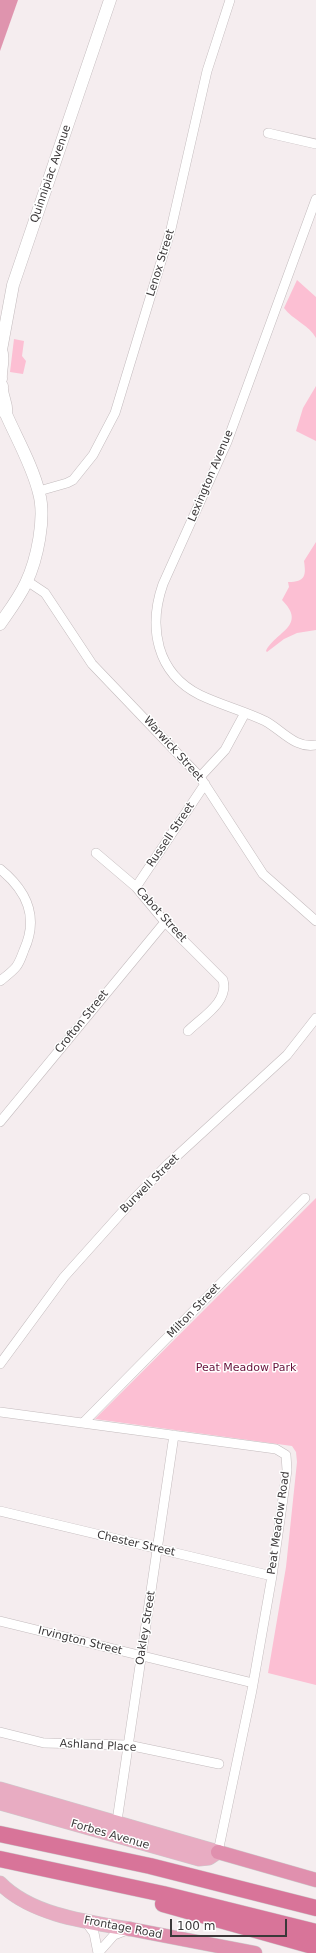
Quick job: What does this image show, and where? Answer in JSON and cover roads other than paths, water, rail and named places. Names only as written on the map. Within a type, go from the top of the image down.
[{"type":"highway","points":[[0,1834],[122,1860],[316,1908]]},
{"type":"highway","name":"Forbes Avenue","points":[[218,1852],[316,1880]]},
{"type":"highway","points":[[0,1859],[170,1895],[316,1932]]},
{"type":"highway","points":[[122,1860],[240,1879],[316,1898]]},
{"type":"highway","points":[[21,1863],[105,1890],[316,1948]]},
{"type":"highway","name":"Frontage Road","points":[[130,1929],[255,1953]]},
{"type":"main road","name":"Quinnipiac Avenue","points":[[0,624],[27,581],[41,528],[42,510],[39,491],[3,410],[7,408],[2,394],[0,370],[3,355],[0,351],[13,284],[110,0]]},
{"type":"main road","name":"Forbes Avenue","points":[[0,1789],[117,1821],[218,1852],[209,1858],[199,1859],[0,1804]]},
{"type":"main road","name":"Frontage Road","points":[[0,1883],[13,1895],[37,1907],[86,1922],[130,1929]]},
{"type":"street","name":"Lenox Street","points":[[39,491],[68,484],[73,480],[93,455],[115,413],[172,229],[207,71],[230,0]]},
{"type":"street","points":[[268,133],[316,144]]},
{"type":"street","name":"Lexington Avenue","points":[[245,713],[199,694],[180,680],[165,661],[158,645],[155,612],[163,584],[227,442],[316,199]]},
{"type":"street","name":"Warwick Street","points":[[27,581],[42,589],[92,664],[202,780],[263,874],[316,921]]},
{"type":"street","points":[[245,713],[266,722],[298,744],[306,746],[316,745]]},
{"type":"street","name":"Russell Street","points":[[136,887],[202,780],[225,750],[245,713]]},
{"type":"street","name":"Cabot Street","points":[[96,853],[136,887],[165,922],[223,980],[225,986],[222,997],[188,1031]]},
{"type":"street","points":[[0,869],[13,879],[25,895],[31,920],[30,936],[16,967],[0,981]]},
{"type":"street","name":"Crofton Street","points":[[0,1122],[165,922]]},
{"type":"street","name":"Burwell Street","points":[[0,1364],[64,1277],[132,1200],[168,1164],[287,1056],[316,1018]]},
{"type":"street","name":"Milton Street","points":[[83,1424],[305,1198]]},
{"type":"street","name":"Peat Meadow Road","points":[[0,1412],[276,1450],[286,1456],[287,1470],[272,1576],[253,1683],[218,1852]]},
{"type":"street","name":"Oakley Street","points":[[117,1821],[174,1435]]},
{"type":"street","name":"Chester Street","points":[[0,1511],[158,1550],[272,1576]]},
{"type":"street","name":"Irvington Street","points":[[0,1621],[253,1683]]},
{"type":"street","name":"Ashland Place","points":[[0,1732],[44,1743],[128,1745],[219,1764]]},
{"type":"street","points":[[86,1922],[94,1933],[98,1952]]},
{"type":"street","points":[[98,1952],[114,1935],[130,1929]]},
{"type":"park label","name":"Peat Meadow Park","points":[[246,1368]]}]
